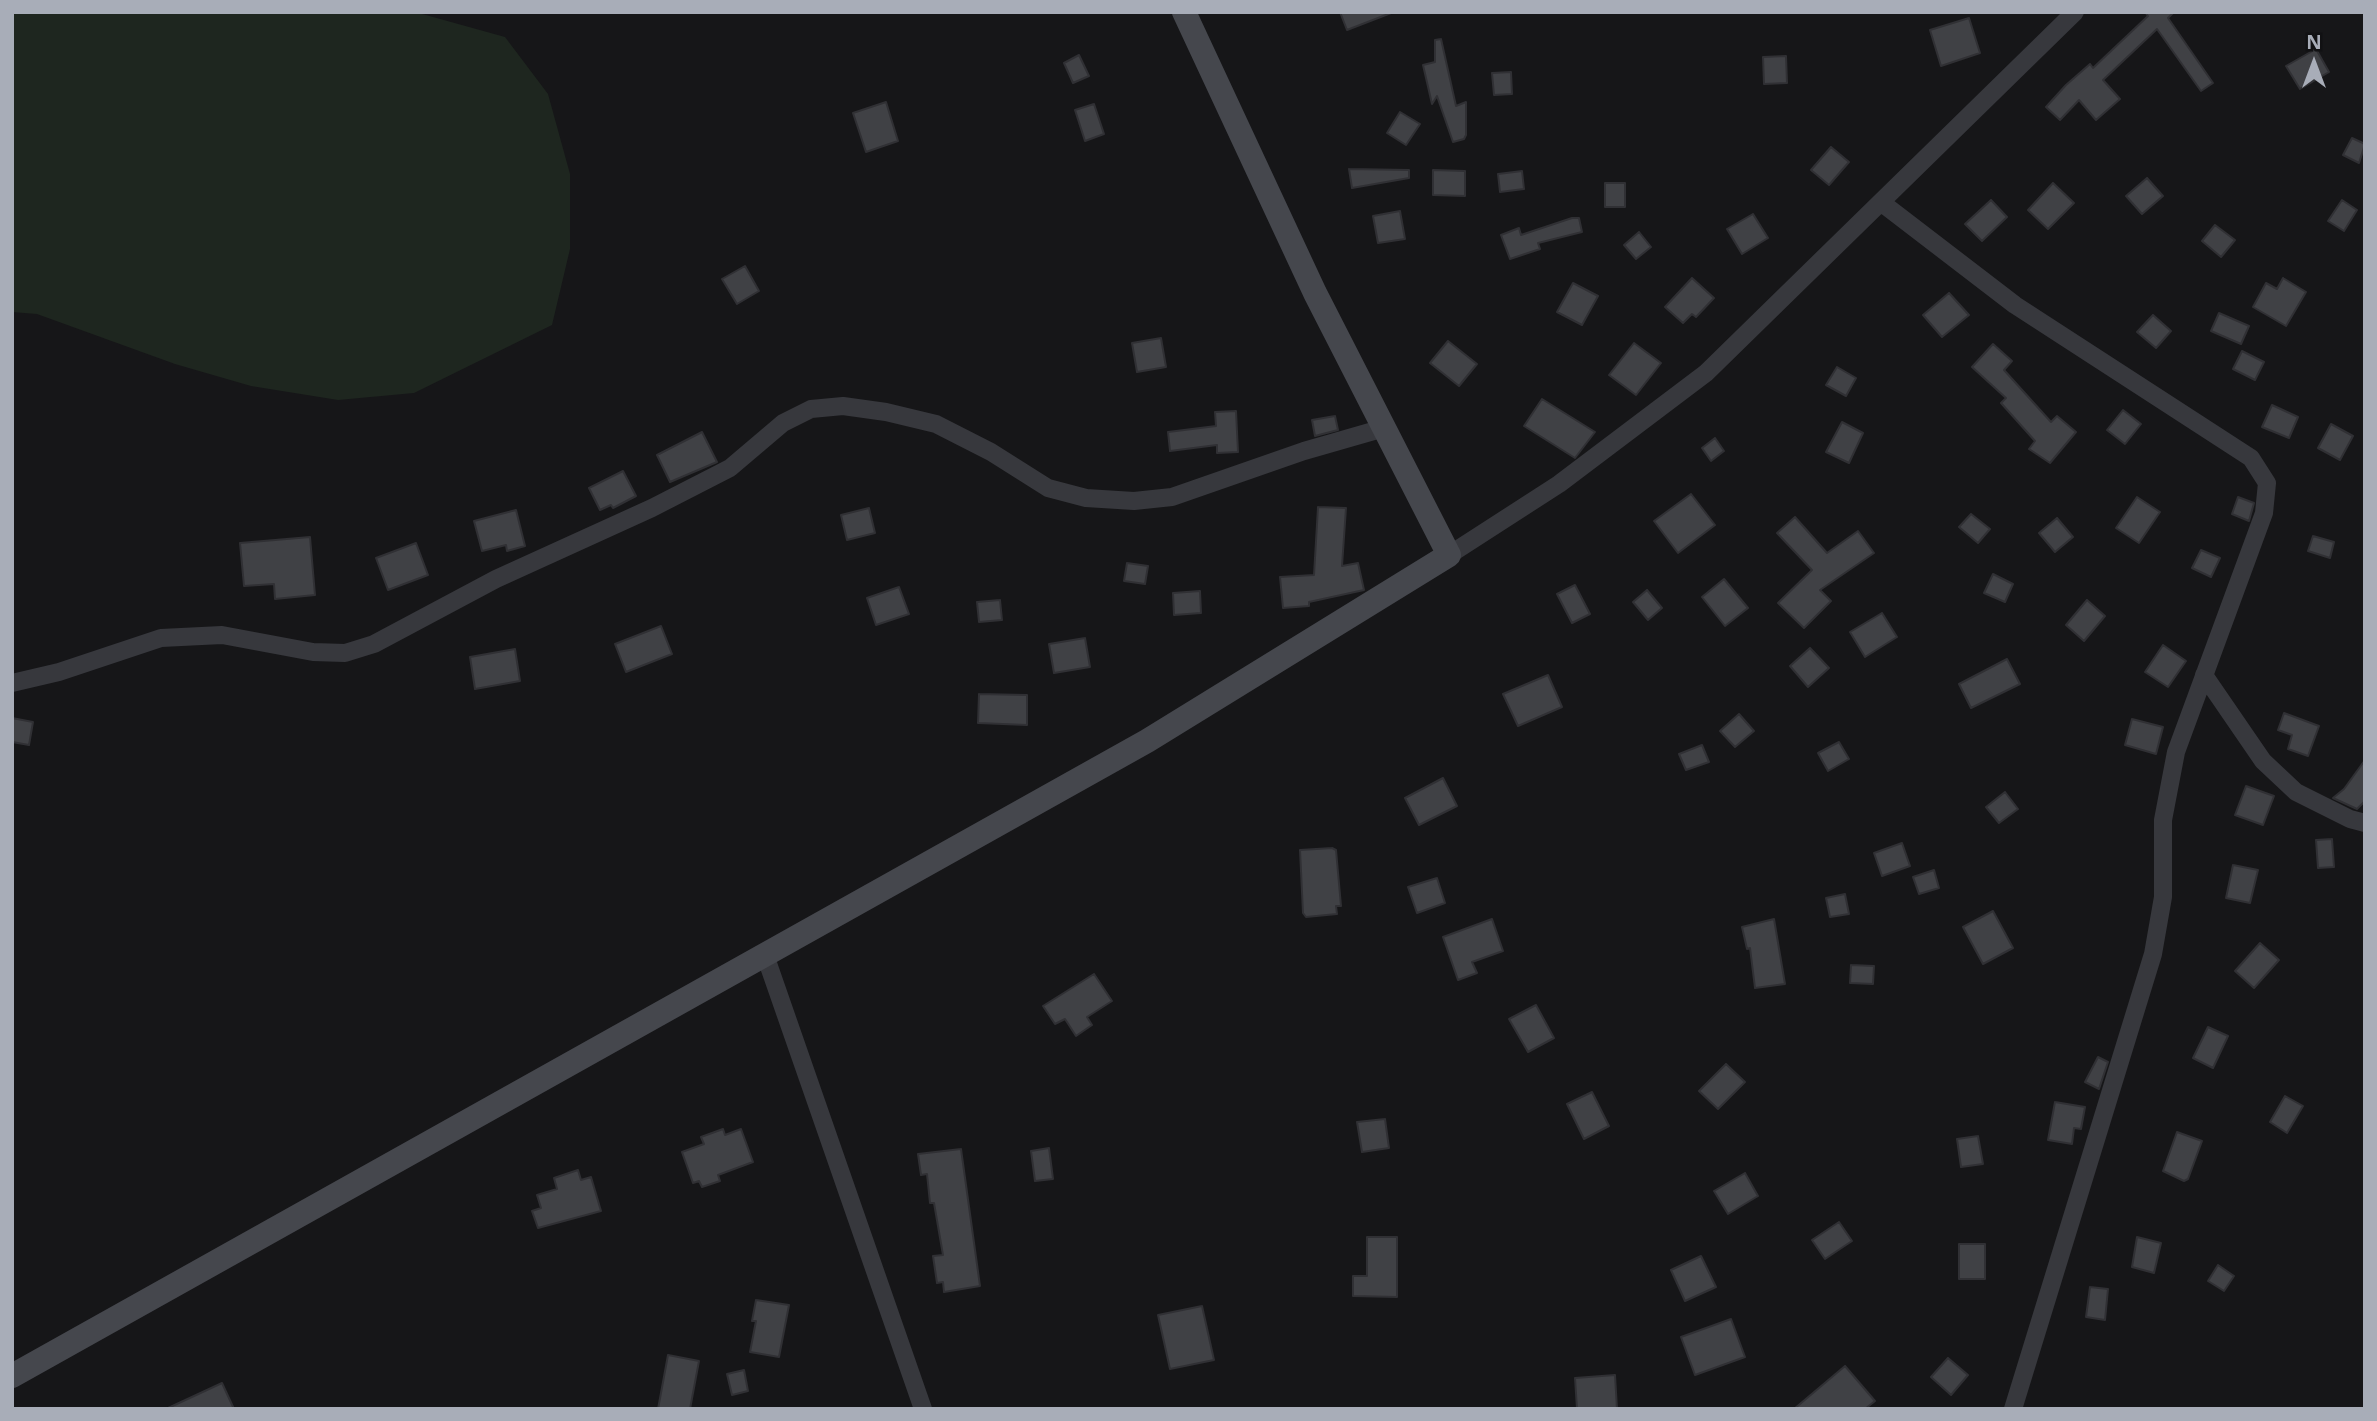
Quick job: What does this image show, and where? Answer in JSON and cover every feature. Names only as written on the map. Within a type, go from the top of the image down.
[{"type":"street","points":[[1184,12],[1315,293],[1449,555]]},
{"type":"street","points":[[12,1376],[1147,741],[1559,484],[1706,373],[2075,12]]},
{"type":"street","points":[[1882,203],[2015,305],[2250,458],[2267,483],[2264,513],[2176,752],[2163,820],[2163,897],[2153,954],[2013,1409]]},
{"type":"street","points":[[12,683],[59,671],[161,638],[222,635],[313,652],[345,653],[374,644],[496,579],[652,508],[730,468],[783,423],[811,409],[843,406],[886,412],[936,424],[991,452],[1048,488],[1086,498],[1134,501],[1172,497],[1304,450],[1384,428]]},
{"type":"street","points":[[2204,675],[2263,761],[2279,777],[2296,792],[2350,819],[2365,823]]},
{"type":"street","points":[[765,955],[923,1409]]},
{"type":"shaded area","points":[[12,12],[415,12],[505,37],[548,94],[570,174],[570,249],[552,325],[414,393],[338,400],[251,386],[175,364],[37,314],[12,312]]},
{"type":"building","points":[[1340,12],[1390,12],[1391,13],[1347,30]]},
{"type":"building","points":[[2145,12],[2174,12],[2168,18],[2213,83],[2201,91],[2157,29],[2103,80],[2120,99],[2096,120],[2079,100],[2060,120],[2046,107],[2066,85],[2090,64],[2093,68],[2148,16]]},
{"type":"building","points":[[1969,18],[1980,53],[1941,66],[1930,30]]},
{"type":"building","points":[[1441,39],[1456,106],[1466,102],[1466,135],[1464,139],[1453,142],[1437,96],[1432,104],[1423,65],[1435,62],[1435,40]]},
{"type":"building","points":[[2316,49],[2329,72],[2300,89],[2286,66]]},
{"type":"building","points":[[1079,55],[1089,76],[1073,83],[1064,63]]},
{"type":"building","points":[[1786,56],[1787,83],[1764,84],[1763,57]]},
{"type":"building","points":[[1511,72],[1512,94],[1494,95],[1492,73]]},
{"type":"building","points":[[886,102],[898,141],[866,152],[853,113]]},
{"type":"building","points":[[1094,104],[1104,134],[1085,141],[1075,110]]},
{"type":"building","points":[[1400,112],[1420,124],[1406,145],[1387,133]]},
{"type":"building","points":[[2352,138],[2365,144],[2359,163],[2343,155]]},
{"type":"building","points":[[1831,147],[1849,162],[1829,185],[1811,170]]},
{"type":"building","points":[[1349,169],[1409,170],[1409,178],[1352,188]]},
{"type":"building","points":[[1433,170],[1465,171],[1465,196],[1433,195]]},
{"type":"building","points":[[1522,171],[1524,189],[1500,192],[1498,174]]},
{"type":"building","points":[[2147,178],[2163,196],[2142,214],[2126,196]]},
{"type":"building","points":[[1605,183],[1625,183],[1625,207],[1605,207]]},
{"type":"building","points":[[2053,183],[2074,203],[2048,229],[2028,210]]},
{"type":"building","points":[[1991,200],[2007,217],[1982,241],[1965,224]]},
{"type":"building","points":[[2342,200],[2357,210],[2344,231],[2328,221]]},
{"type":"building","points":[[1400,211],[1405,239],[1378,243],[1373,216]]},
{"type":"building","points":[[1753,214],[1768,238],[1742,254],[1727,229]]},
{"type":"building","points":[[1579,218],[1582,232],[1538,243],[1540,249],[1510,259],[1501,235],[1519,228],[1521,235]]},
{"type":"building","points":[[2215,225],[2235,240],[2221,257],[2202,241]]},
{"type":"building","points":[[1639,232],[1651,247],[1636,259],[1624,245]]},
{"type":"building","points":[[745,266],[759,291],[737,304],[722,279]]},
{"type":"building","points":[[1692,278],[1714,298],[1696,317],[1692,314],[1683,323],[1665,307]]},
{"type":"building","points":[[2283,278],[2306,292],[2286,326],[2253,307],[2266,283],[2277,289]]},
{"type":"building","points":[[1573,283],[1598,296],[1582,325],[1557,312]]},
{"type":"building","points":[[1949,293],[1969,315],[1942,337],[1923,315]]},
{"type":"building","points":[[2219,313],[2249,326],[2241,344],[2211,331]]},
{"type":"building","points":[[2153,315],[2171,331],[2156,348],[2137,332]]},
{"type":"building","points":[[1161,338],[1166,367],[1137,372],[1132,343]]},
{"type":"building","points":[[1448,341],[1477,364],[1459,386],[1430,363]]},
{"type":"building","points":[[1634,343],[1661,363],[1636,395],[1609,375]]},
{"type":"building","points":[[1993,344],[2012,361],[2004,370],[2051,422],[2057,416],[2076,432],[2050,463],[2029,449],[2035,441],[2001,403],[2006,398],[1972,367]]},
{"type":"building","points":[[2242,351],[2264,362],[2255,380],[2233,369]]},
{"type":"building","points":[[1837,367],[1856,378],[1846,396],[1826,385]]},
{"type":"building","points":[[1542,399],[1595,432],[1575,458],[1524,426]]},
{"type":"building","points":[[2272,405],[2298,417],[2289,438],[2262,427]]},
{"type":"building","points":[[2123,410],[2141,424],[2125,444],[2107,430]]},
{"type":"building","points":[[1236,411],[1238,452],[1217,453],[1217,445],[1170,451],[1168,432],[1216,426],[1215,412]]},
{"type":"building","points":[[1335,416],[1338,430],[1315,436],[1312,420]]},
{"type":"building","points":[[1842,422],[1863,433],[1849,463],[1826,452]]},
{"type":"building","points":[[2331,424],[2353,436],[2340,460],[2318,448]]},
{"type":"building","points":[[702,432],[717,462],[670,482],[657,455]]},
{"type":"building","points":[[1715,438],[1724,451],[1711,461],[1702,448]]},
{"type":"building","points":[[623,471],[636,496],[613,508],[611,505],[600,510],[589,488]]},
{"type":"building","points":[[1691,494],[1715,525],[1678,553],[1654,521]]},
{"type":"building","points":[[2137,497],[2160,512],[2139,543],[2116,528]]},
{"type":"building","points":[[2238,497],[2254,503],[2249,521],[2232,514]]},
{"type":"building","points":[[1318,507],[1346,508],[1342,566],[1358,563],[1364,590],[1309,602],[1309,606],[1283,608],[1280,577],[1314,575]]},
{"type":"building","points":[[869,508],[875,533],[847,540],[841,515]]},
{"type":"building","points":[[516,510],[525,546],[507,551],[506,545],[482,551],[474,521]]},
{"type":"building","points":[[1971,514],[1990,529],[1978,543],[1959,527]]},
{"type":"building","points":[[1795,517],[1827,553],[1858,531],[1874,553],[1820,590],[1831,601],[1804,628],[1778,603],[1812,570],[1777,533]]},
{"type":"building","points":[[2057,518],[2073,537],[2055,552],[2039,533]]},
{"type":"building","points":[[2313,536],[2334,542],[2330,558],[2308,551]]},
{"type":"building","points":[[310,537],[315,595],[275,599],[274,584],[244,586],[240,543]]},
{"type":"building","points":[[416,543],[428,575],[388,590],[376,558]]},
{"type":"building","points":[[2201,550],[2220,558],[2211,577],[2192,568]]},
{"type":"building","points":[[1127,563],[1148,566],[1145,584],[1124,581]]},
{"type":"building","points":[[1993,574],[2013,584],[2005,602],[1984,593]]},
{"type":"building","points":[[1724,579],[1748,608],[1725,626],[1702,597]]},
{"type":"building","points":[[1575,585],[1590,614],[1572,623],[1557,594]]},
{"type":"building","points":[[899,587],[909,614],[876,625],[867,598]]},
{"type":"building","points":[[1647,590],[1662,608],[1648,620],[1633,602]]},
{"type":"building","points":[[1200,591],[1201,613],[1174,615],[1173,593]]},
{"type":"building","points":[[1000,600],[1002,620],[979,622],[977,602]]},
{"type":"building","points":[[2087,600],[2105,616],[2084,641],[2066,625]]},
{"type":"building","points":[[1882,613],[1897,637],[1865,657],[1850,632]]},
{"type":"building","points":[[661,626],[672,654],[626,672],[615,644]]},
{"type":"building","points":[[1085,638],[1090,667],[1054,673],[1049,644]]},
{"type":"building","points":[[2163,645],[2186,661],[2168,687],[2145,672]]},
{"type":"building","points":[[1810,648],[1829,668],[1808,687],[1790,666]]},
{"type":"building","points":[[515,649],[520,681],[475,689],[470,657]]},
{"type":"building","points":[[2007,659],[2020,684],[1971,708],[1959,684]]},
{"type":"building","points":[[1548,675],[1562,707],[1518,726],[1503,694]]},
{"type":"building","points":[[979,694],[1027,695],[1027,725],[978,723]]},
{"type":"building","points":[[2284,713],[2319,726],[2308,756],[2288,749],[2292,735],[2278,730]]},
{"type":"building","points":[[1739,714],[1754,731],[1735,747],[1720,731]]},
{"type":"building","points":[[12,718],[33,722],[29,745],[12,742]]},
{"type":"building","points":[[2132,719],[2163,727],[2156,754],[2125,745]]},
{"type":"building","points":[[1839,742],[1849,759],[1828,771],[1818,753]]},
{"type":"building","points":[[1702,745],[1709,762],[1686,770],[1679,754]]},
{"type":"building","points":[[2365,760],[2365,801],[2357,809],[2333,798],[2344,789]]},
{"type":"building","points":[[1443,778],[1457,806],[1419,825],[1405,798]]},
{"type":"building","points":[[2246,786],[2274,796],[2263,825],[2235,815]]},
{"type":"building","points":[[2005,792],[2018,809],[1999,823],[1986,807]]},
{"type":"building","points":[[2332,839],[2334,867],[2318,868],[2316,840]]},
{"type":"building","points":[[1902,843],[1910,866],[1882,876],[1874,853]]},
{"type":"building","points":[[1300,850],[1336,850],[1341,906],[1336,906],[1337,914],[1306,917],[1303,913]]},
{"type":"building","points":[[2233,865],[2258,870],[2250,903],[2226,898]]},
{"type":"building","points":[[1934,870],[1939,888],[1919,894],[1913,877]]},
{"type":"building","points":[[1437,878],[1445,903],[1417,913],[1408,887]]},
{"type":"building","points":[[1845,894],[1849,914],[1830,917],[1826,898]]},
{"type":"building","points":[[1993,911],[2013,948],[1983,964],[1963,927]]},
{"type":"building","points":[[1492,919],[1503,951],[1472,962],[1477,973],[1458,980],[1443,937]]},
{"type":"building","points":[[1774,919],[1785,984],[1755,988],[1750,948],[1747,949],[1742,927]]},
{"type":"building","points":[[2260,943],[2279,960],[2254,988],[2235,971]]},
{"type":"building","points":[[1851,965],[1874,966],[1873,984],[1850,983]]},
{"type":"building","points":[[1094,974],[1112,1001],[1087,1017],[1092,1025],[1076,1036],[1065,1019],[1055,1024],[1043,1006]]},
{"type":"building","points":[[1536,1005],[1554,1038],[1528,1052],[1509,1019]]},
{"type":"building","points":[[2208,1027],[2228,1036],[2213,1068],[2193,1058]]},
{"type":"building","points":[[2098,1057],[2108,1062],[2099,1089],[2085,1082]]},
{"type":"building","points":[[1726,1064],[1745,1082],[1718,1109],[1699,1091]]},
{"type":"building","points":[[1592,1092],[1609,1126],[1584,1139],[1567,1104]]},
{"type":"building","points":[[2285,1096],[2303,1106],[2287,1133],[2270,1122]]},
{"type":"building","points":[[2055,1102],[2085,1107],[2081,1129],[2074,1128],[2072,1144],[2048,1140]]},
{"type":"building","points":[[1385,1119],[1389,1148],[1362,1152],[1357,1122]]},
{"type":"building","points":[[723,1129],[725,1135],[741,1129],[753,1162],[718,1175],[720,1181],[702,1187],[699,1181],[693,1183],[682,1152],[704,1144],[701,1137]]},
{"type":"building","points":[[2177,1132],[2202,1141],[2188,1179],[2184,1181],[2163,1171]]},
{"type":"building","points":[[1978,1136],[1983,1164],[1961,1167],[1957,1139]]},
{"type":"building","points":[[1049,1148],[1053,1179],[1035,1181],[1031,1151]]},
{"type":"building","points":[[961,1149],[980,1286],[944,1292],[943,1282],[937,1283],[933,1256],[943,1255],[934,1203],[930,1203],[927,1174],[921,1175],[918,1154]]},
{"type":"building","points":[[578,1170],[581,1180],[591,1177],[601,1211],[538,1228],[532,1211],[541,1208],[537,1195],[557,1189],[554,1178]]},
{"type":"building","points":[[1745,1173],[1758,1196],[1728,1214],[1714,1191]]},
{"type":"building","points":[[1839,1222],[1852,1241],[1825,1259],[1812,1240]]},
{"type":"building","points":[[1367,1237],[1397,1237],[1397,1297],[1353,1296],[1353,1276],[1367,1276]]},
{"type":"building","points":[[2137,1237],[2161,1243],[2154,1273],[2132,1267]]},
{"type":"building","points":[[1959,1244],[1985,1244],[1985,1279],[1959,1279]]},
{"type":"building","points":[[1701,1256],[1716,1287],[1685,1301],[1671,1270]]},
{"type":"building","points":[[2218,1265],[2234,1276],[2224,1291],[2208,1281]]},
{"type":"building","points":[[2090,1287],[2108,1289],[2105,1320],[2086,1317]]},
{"type":"building","points":[[756,1300],[789,1305],[779,1357],[750,1352],[756,1321],[752,1321]]},
{"type":"building","points":[[1202,1306],[1214,1360],[1170,1369],[1158,1315]]},
{"type":"building","points":[[1731,1319],[1745,1357],[1695,1375],[1681,1337]]},
{"type":"building","points":[[668,1355],[699,1361],[690,1409],[658,1409]]},
{"type":"building","points":[[1948,1358],[1968,1375],[1951,1395],[1931,1377]]},
{"type":"building","points":[[1845,1366],[1875,1401],[1865,1409],[1794,1409]]},
{"type":"building","points":[[744,1370],[748,1391],[732,1395],[727,1374]]},
{"type":"building","points":[[1615,1375],[1617,1409],[1577,1409],[1575,1378]]},
{"type":"building","points":[[222,1383],[234,1409],[166,1409]]}]
